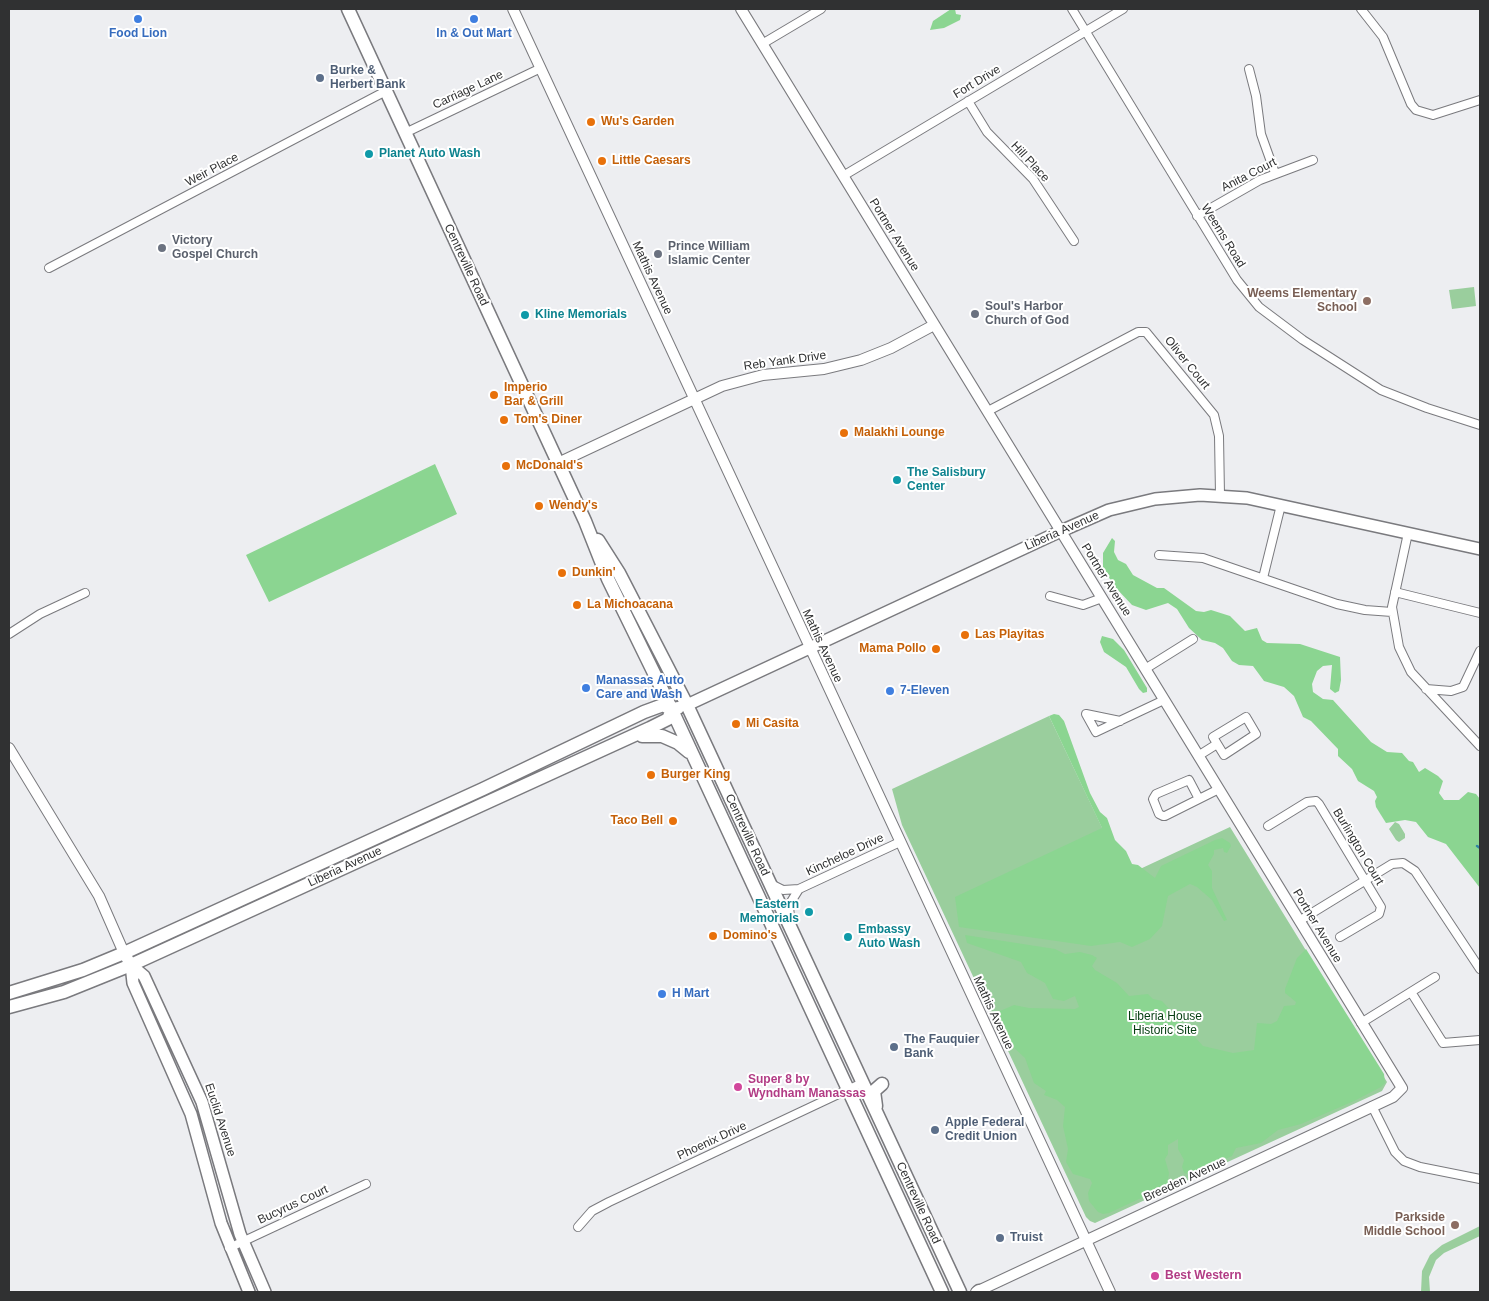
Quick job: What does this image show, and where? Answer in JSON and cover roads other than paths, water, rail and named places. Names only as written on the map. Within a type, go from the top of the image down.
[{"type":"highway","name":"Centreville Road","points":[[348,9],[585,521],[608,579],[672,710],[942,1292]]},
{"type":"highway","name":"Centreville Road","points":[[585,521],[618,573],[687,705],[960,1292]]},
{"type":"highway","points":[[644,712],[650,707],[655,695],[653,670]]},
{"type":"highway","name":"Liberia Avenue","points":[[9,993],[65,976],[124,953],[483,789],[644,712],[663,705],[672,710],[687,705]]},
{"type":"highway","name":"Liberia Avenue","points":[[9,1007],[56,994],[131,965],[627,739],[668,719],[672,710]]},
{"type":"highway","points":[[627,739],[653,734],[662,736],[683,746],[693,757]]},
{"type":"highway","points":[[877,1116],[874,1091],[882,1084]]},
{"type":"main road","name":"Liberia Avenue","points":[[687,705],[1061,531],[1109,510],[1132,503],[1173,496],[1220,495],[1282,505],[1480,549]]},
{"type":"main road","name":"Euclid Avenue","points":[[124,953],[131,965],[144,976],[202,1102],[242,1242],[265,1292]]},
{"type":"main road","name":"Euclid Avenue","points":[[131,965],[133,983],[191,1114],[230,1248],[249,1292]]},
{"type":"street","name":"Mathis Avenue","points":[[513,9],[1110,1292]]},
{"type":"street","name":"Portner Avenue","points":[[741,9],[1402,1088]]},
{"type":"street","points":[[762,44],[820,9]]},
{"type":"street","name":"Weems Road","points":[[1072,9],[1197,216],[1248,296],[1279,323],[1381,390],[1427,408],[1480,425]]},
{"type":"street","name":"Fort Drive","points":[[843,176],[1122,9]]},
{"type":"street","points":[[1361,9],[1383,37],[1416,110],[1433,116],[1480,100]]},
{"type":"street","name":"Carriage Lane","points":[[405,133],[541,68]]},
{"type":"street","points":[[1249,69],[1256,96],[1261,134],[1275,173]]},
{"type":"street","name":"Weir Place","points":[[49,268],[386,91]]},
{"type":"street","name":"Hill Place","points":[[968,100],[987,132],[1033,179],[1074,241]]},
{"type":"street","name":"Anita Court","points":[[1197,216],[1275,173],[1313,160]]},
{"type":"street","name":"Reb Yank Drive","points":[[558,463],[722,386],[752,377],[824,369],[862,360],[891,348],[934,325]]},
{"type":"street","name":"Oliver Court","points":[[988,411],[1138,332],[1146,332],[1214,415],[1219,436],[1220,495]]},
{"type":"street","points":[[1263,578],[1282,505]]},
{"type":"street","points":[[1408,533],[1392,612],[1399,647],[1405,662],[1426,689],[1480,746]]},
{"type":"street","points":[[1159,555],[1204,558],[1337,604],[1365,610],[1392,612]]},
{"type":"street","points":[[1395,592],[1480,613]]},
{"type":"street","points":[[9,634],[56,605],[85,593]]},
{"type":"street","points":[[1050,596],[1083,605],[1102,598]]},
{"type":"street","points":[[1145,669],[1193,639]]},
{"type":"street","points":[[1426,689],[1451,691],[1463,687],[1480,651]]},
{"type":"street","points":[[1120,720],[1164,700]]},
{"type":"street","points":[[1246,717],[1256,734],[1224,754],[1217,744],[1213,737],[1246,717]]},
{"type":"street","points":[[1198,756],[1217,744]]},
{"type":"street","name":"Euclid Avenue","points":[[9,748],[99,896],[124,953]]},
{"type":"street","points":[[1200,798],[1192,783],[1187,780],[1156,794],[1152,799],[1159,814],[1163,816],[1219,789]]},
{"type":"street","name":"Burlington Court","points":[[1268,826],[1307,802],[1316,801],[1381,907],[1381,911],[1340,937]]},
{"type":"street","name":"Kincheloe Drive","points":[[769,883],[783,890],[799,889],[900,842]]},
{"type":"street","points":[[1299,921],[1392,864],[1403,863],[1410,866],[1480,969]]},
{"type":"street","name":"Kincheloe Drive","points":[[793,933],[789,905],[799,889]]},
{"type":"street","points":[[1361,1023],[1435,977]]},
{"type":"street","points":[[1411,992],[1443,1043],[1480,1040]]},
{"type":"street","name":"Phoenix Drive","points":[[578,1227],[592,1211],[609,1202],[862,1083]]},
{"type":"street","name":"Breeden Avenue","points":[[978,1292],[1392,1097],[1402,1088]]},
{"type":"street","points":[[1372,1106],[1396,1152],[1404,1161],[1420,1167],[1480,1179]]},
{"type":"street","name":"Bucyrus Court","points":[[230,1248],[366,1184]]},
{"type":"place","name":"Food Lion","points":[[138,19]]},
{"type":"place","name":"In & Out Mart","points":[[474,19]]},
{"type":"place","name":"Burke & Herbert Bank","points":[[320,78]]},
{"type":"place","name":"Wu's Garden","points":[[591,122]]},
{"type":"place","name":"Planet Auto Wash","points":[[369,154]]},
{"type":"place","name":"Little Caesars","points":[[602,161]]},
{"type":"place","name":"Victory Gospel Church","points":[[162,248]]},
{"type":"place","name":"Prince William Islamic Center","points":[[658,254]]},
{"type":"place","name":"Weems Elementary School","points":[[1367,301]]},
{"type":"place","name":"Soul's Harbor Church of God","points":[[975,314]]},
{"type":"place","name":"Kline Memorials","points":[[525,315]]},
{"type":"place","name":"Imperio Bar & Grill","points":[[494,395]]},
{"type":"place","name":"Tom's Diner","points":[[504,420]]},
{"type":"place","name":"Malakhi Lounge","points":[[844,433]]},
{"type":"place","name":"McDonald's","points":[[506,466]]},
{"type":"place","name":"The Salisbury Center","points":[[897,480]]},
{"type":"place","name":"Wendy's","points":[[539,506]]},
{"type":"place","name":"Dunkin'","points":[[562,573]]},
{"type":"place","name":"La Michoacana","points":[[577,605]]},
{"type":"place","name":"Las Playitas","points":[[965,635]]},
{"type":"place","name":"Mama Pollo","points":[[936,649]]},
{"type":"place","name":"Manassas Auto Care and Wash","points":[[586,688]]},
{"type":"place","name":"7-Eleven","points":[[890,691]]},
{"type":"place","name":"Mi Casita","points":[[736,724]]},
{"type":"place","name":"Burger King","points":[[651,775]]},
{"type":"place","name":"Taco Bell","points":[[673,821]]},
{"type":"place","name":"Eastern Memorials","points":[[809,912]]},
{"type":"place","name":"Domino's","points":[[713,936]]},
{"type":"place","name":"Embassy Auto Wash","points":[[848,937]]},
{"type":"place","name":"H Mart","points":[[662,994]]},
{"type":"place","name":"The Fauquier Bank","points":[[894,1047]]},
{"type":"place","name":"Super 8 by Wyndham Manassas","points":[[738,1087]]},
{"type":"place","name":"Apple Federal Credit Union","points":[[935,1130]]},
{"type":"place","name":"Parkside Middle School","points":[[1455,1225]]},
{"type":"place","name":"Truist","points":[[1000,1238]]},
{"type":"place","name":"Best Western","points":[[1155,1276]]},
{"type":"park label","name":"Liberia House Historic Site","points":[[1165,1024]]}]
